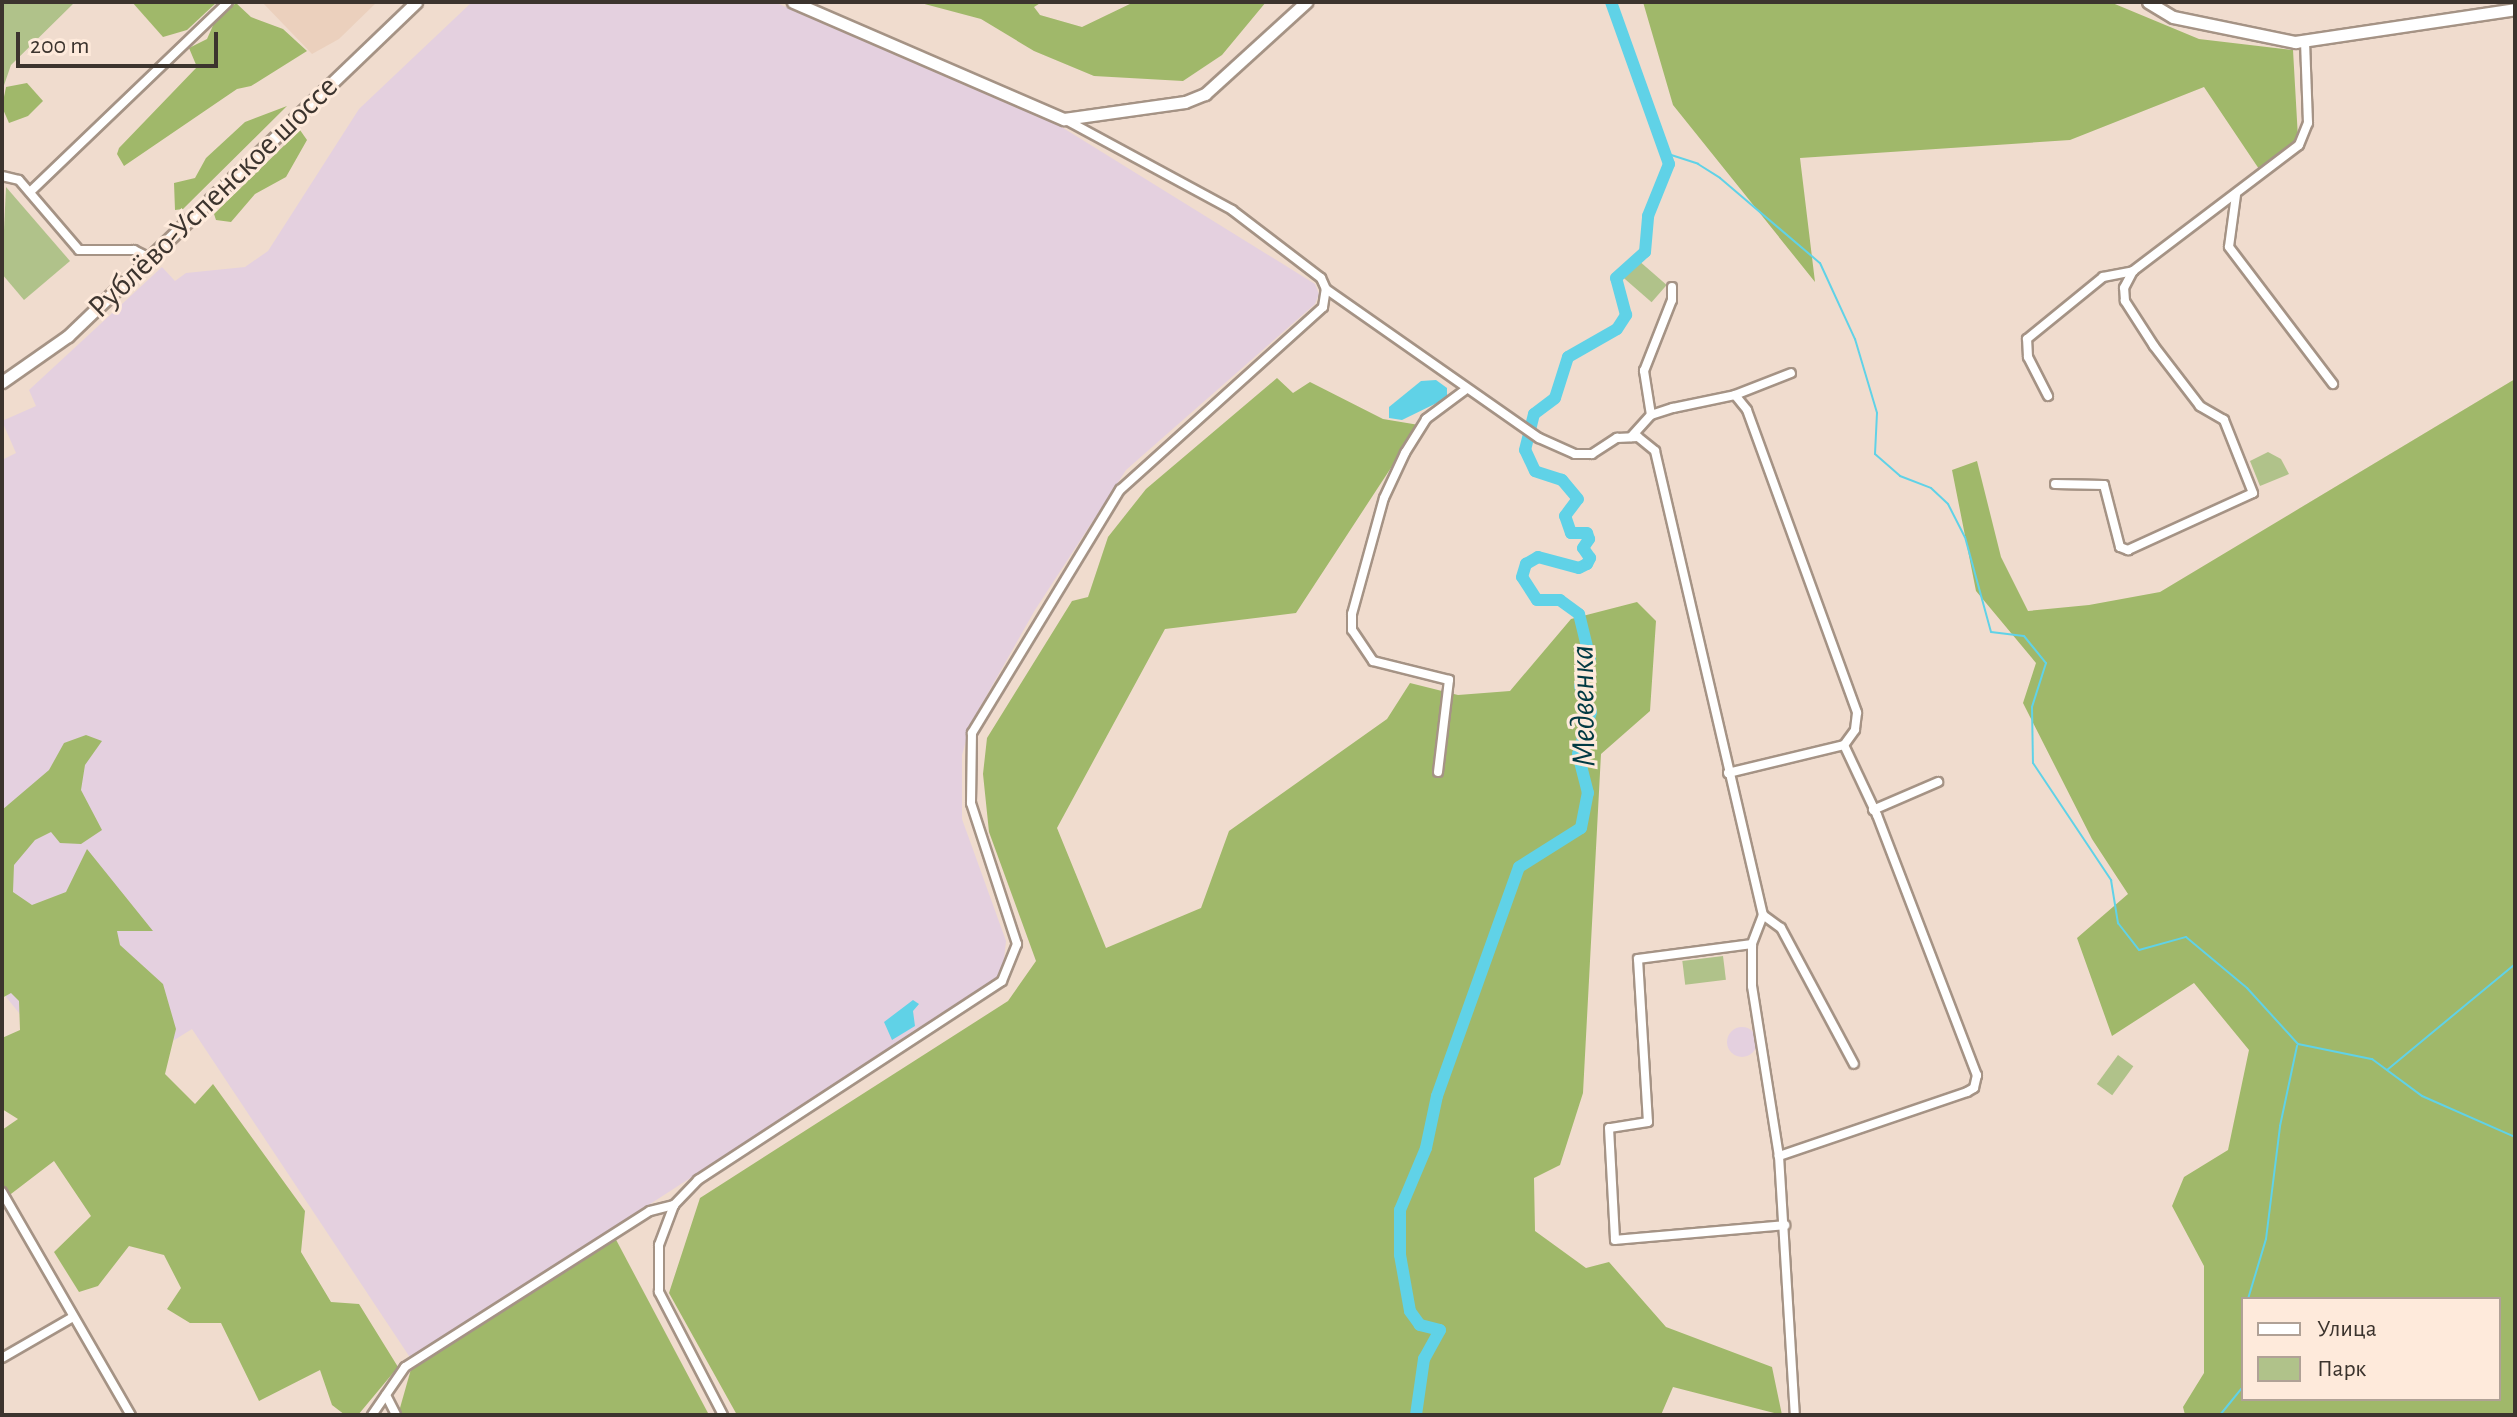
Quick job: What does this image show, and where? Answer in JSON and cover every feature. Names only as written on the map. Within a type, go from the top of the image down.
[{"type":"main road","name":"Рублёво-Успенское шоссе","points":[[2,382],[47,355],[416,2]]},
{"type":"main road","points":[[793,2],[1064,119],[1173,104],[1205,94],[1306,2]]},
{"type":"main road","points":[[2148,2],[2173,17],[2223,30],[2305,42],[2515,9]]},
{"type":"street","points":[[30,192],[228,2]]},
{"type":"street","points":[[2055,484],[2104,485],[2120,547],[2128,550],[2253,493],[2224,420],[2200,406],[2125,301],[2124,288],[2133,271],[2236,194],[2305,134],[2305,42]]},
{"type":"street","points":[[1064,119],[1232,210],[1321,278],[1326,289],[1517,426],[1579,454],[1630,438],[1647,441],[1655,451],[1763,915],[1752,944],[1752,986],[1779,1156],[1795,1415]]},
{"type":"street","points":[[2,176],[14,175],[79,250],[134,250],[150,258]]},
{"type":"street","points":[[2236,194],[2229,247],[2333,384]]},
{"type":"street","points":[[2048,396],[2028,357],[2027,339],[2103,277],[2133,271]]},
{"type":"street","points":[[1651,415],[1644,371],[1672,300],[1672,287]]},
{"type":"street","points":[[723,1415],[659,1292],[659,1245],[674,1205],[698,1180],[1002,981],[1017,944],[971,803],[972,733],[1120,490],[1323,307],[1326,289]]},
{"type":"street","points":[[1630,438],[1651,415],[1735,395],[1791,373]]},
{"type":"street","points":[[1438,772],[1449,680],[1373,661],[1352,630],[1352,614],[1384,498],[1405,453],[1426,419],[1465,390]]},
{"type":"street","points":[[1728,773],[1844,745],[1855,730],[1857,713],[1747,410],[1735,395]]},
{"type":"street","points":[[1779,1156],[1974,1088],[1977,1075],[1873,810],[1844,745]]},
{"type":"street","points":[[1873,810],[1938,782]]},
{"type":"street","points":[[1763,915],[1781,928],[1854,1064]]},
{"type":"street","points":[[1752,944],[1638,959],[1648,1122],[1609,1128],[1615,1240],[1785,1225]]},
{"type":"street","points":[[2,1192],[131,1415]]},
{"type":"street","points":[[372,1415],[405,1367],[650,1211],[674,1205]]},
{"type":"street","points":[[2,1358],[73,1317]]},
{"type":"street","points":[[386,1395],[396,1415]]},
{"type":"shaded area","points":[[262,2],[377,2],[339,39],[312,54]]},
{"type":"shaded area","points":[[472,2],[774,2],[1039,113],[1315,284],[1319,294],[1315,304],[1126,470],[1035,610],[971,723],[962,755],[962,819],[1006,941],[1003,968],[994,981],[411,1359],[192,1029],[86,1095],[2,992],[2,460],[16,453],[2,421],[36,406],[29,390],[162,267],[175,281],[186,273],[245,267],[268,251],[359,109]]},
{"type":"shaded area","points":[[1742,1027],[1753,1031],[1757,1042],[1753,1053],[1742,1057],[1731,1053],[1727,1042],[1731,1031]]},
{"type":"green space","points":[[2,2],[75,2],[11,65],[2,91]]},
{"type":"green space","points":[[132,2],[217,2],[187,30],[163,37]]},
{"type":"green space","points":[[917,2],[1042,2],[1034,7],[1040,15],[1082,27],[1134,2],[1266,2],[1222,55],[1183,81],[1094,76],[1034,51],[981,19]]},
{"type":"green space","points":[[1643,2],[2110,2],[2199,39],[2293,50],[2298,138],[2259,169],[2204,87],[2070,140],[1800,158],[1815,282],[1673,105]]},
{"type":"green space","points":[[236,3],[251,17],[283,29],[307,51],[251,86],[237,89],[124,166],[117,154],[119,148],[197,67],[189,48],[207,39],[215,21]]},
{"type":"green space","points":[[27,83],[43,101],[28,116],[9,123],[2,107],[6,87]]},
{"type":"green space","points":[[287,106],[183,209],[175,210],[174,183],[195,178],[206,158],[245,122]]},
{"type":"green space","points":[[300,130],[307,140],[286,177],[255,194],[231,222],[216,220],[214,214]]},
{"type":"green space","points":[[6,187],[70,261],[24,300],[2,274]]},
{"type":"green space","points":[[1638,260],[1667,285],[1652,302],[1623,277]]},
{"type":"green space","points":[[1277,378],[1293,393],[1310,382],[1383,419],[1419,425],[1296,613],[1165,629],[1057,828],[1106,948],[1201,908],[1229,831],[1387,719],[1410,683],[1458,695],[1510,691],[1571,619],[1637,602],[1656,621],[1650,711],[1601,754],[1583,1093],[1560,1165],[1534,1178],[1535,1231],[1586,1268],[1609,1262],[1666,1327],[1772,1367],[1782,1415],[1673,1387],[1661,1415],[737,1415],[669,1293],[700,1198],[1008,1001],[1036,961],[989,832],[983,774],[987,738],[1072,601],[1088,597],[1108,537],[1146,489]]},
{"type":"green space","points":[[2515,379],[2515,1415],[2185,1415],[2183,1407],[2204,1373],[2204,1266],[2172,1206],[2184,1177],[2228,1150],[2249,1050],[2194,983],[2112,1036],[2077,938],[2128,894],[2092,839],[2023,703],[2036,663],[1976,591],[1952,470],[1977,461],[2001,557],[2028,611],[2089,605],[2160,592]]},
{"type":"green space","points":[[2268,452],[2281,459],[2289,474],[2260,486],[2250,461]]},
{"type":"green space","points":[[86,735],[102,741],[85,765],[81,790],[102,830],[81,844],[60,843],[51,832],[35,840],[14,865],[13,892],[32,905],[66,892],[87,849],[153,931],[117,931],[120,945],[163,984],[176,1029],[165,1074],[195,1104],[213,1084],[305,1211],[301,1252],[331,1302],[359,1304],[398,1367],[358,1415],[345,1415],[332,1405],[320,1370],[259,1401],[221,1323],[190,1323],[167,1309],[181,1288],[164,1255],[129,1246],[98,1286],[79,1292],[54,1252],[91,1216],[54,1161],[7,1197],[2,1186],[2,1130],[18,1119],[2,1109],[2,1038],[20,1030],[19,1001],[11,993],[2,998],[2,810],[49,770],[64,743]]},
{"type":"green space","points":[[1723,956],[1726,980],[1685,985],[1682,961]]},
{"type":"green space","points":[[2118,1055],[2133,1066],[2112,1095],[2097,1084]]},
{"type":"green space","points":[[613,1234],[709,1415],[398,1415],[413,1362]]},
{"type":"water","points":[[1436,380],[1447,388],[1447,398],[1402,420],[1389,418],[1389,407],[1421,381]]},
{"type":"water","points":[[913,1000],[919,1004],[913,1011],[915,1026],[892,1040],[884,1022]]},
{"type":"waterway","name":"Медвенка","points":[[1416,1415],[1424,1359],[1440,1330],[1420,1325],[1410,1311],[1400,1255],[1400,1210],[1426,1148],[1437,1096],[1519,867],[1581,828],[1588,793],[1578,754],[1591,712],[1580,686],[1590,659],[1579,614],[1560,600],[1537,600],[1522,577],[1526,564],[1538,557],[1579,568],[1587,564],[1590,558],[1583,548],[1589,539],[1587,533],[1571,533],[1565,516],[1578,499],[1562,480],[1535,471],[1525,450],[1534,414],[1555,398],[1568,357],[1617,329],[1626,315],[1616,278],[1645,252],[1648,216],[1669,164],[1611,2]]},
{"type":"waterway","points":[[1665,153],[1698,164],[1720,178],[1820,263],[1855,339],[1877,413],[1875,454],[1900,476],[1931,488],[1948,504],[1965,537],[1991,632],[2024,636],[2046,663],[2032,707],[2033,763],[2111,880],[2118,923],[2139,950],[2186,937],[2247,988],[2298,1044],[2372,1059],[2422,1096],[2515,1137]]},
{"type":"waterway","points":[[2387,1070],[2515,964]]},
{"type":"waterway","points":[[2249,1297],[2266,1239],[2280,1126],[2297,1046]]},
{"type":"waterway","points":[[2220,1415],[2241,1389]]}]
